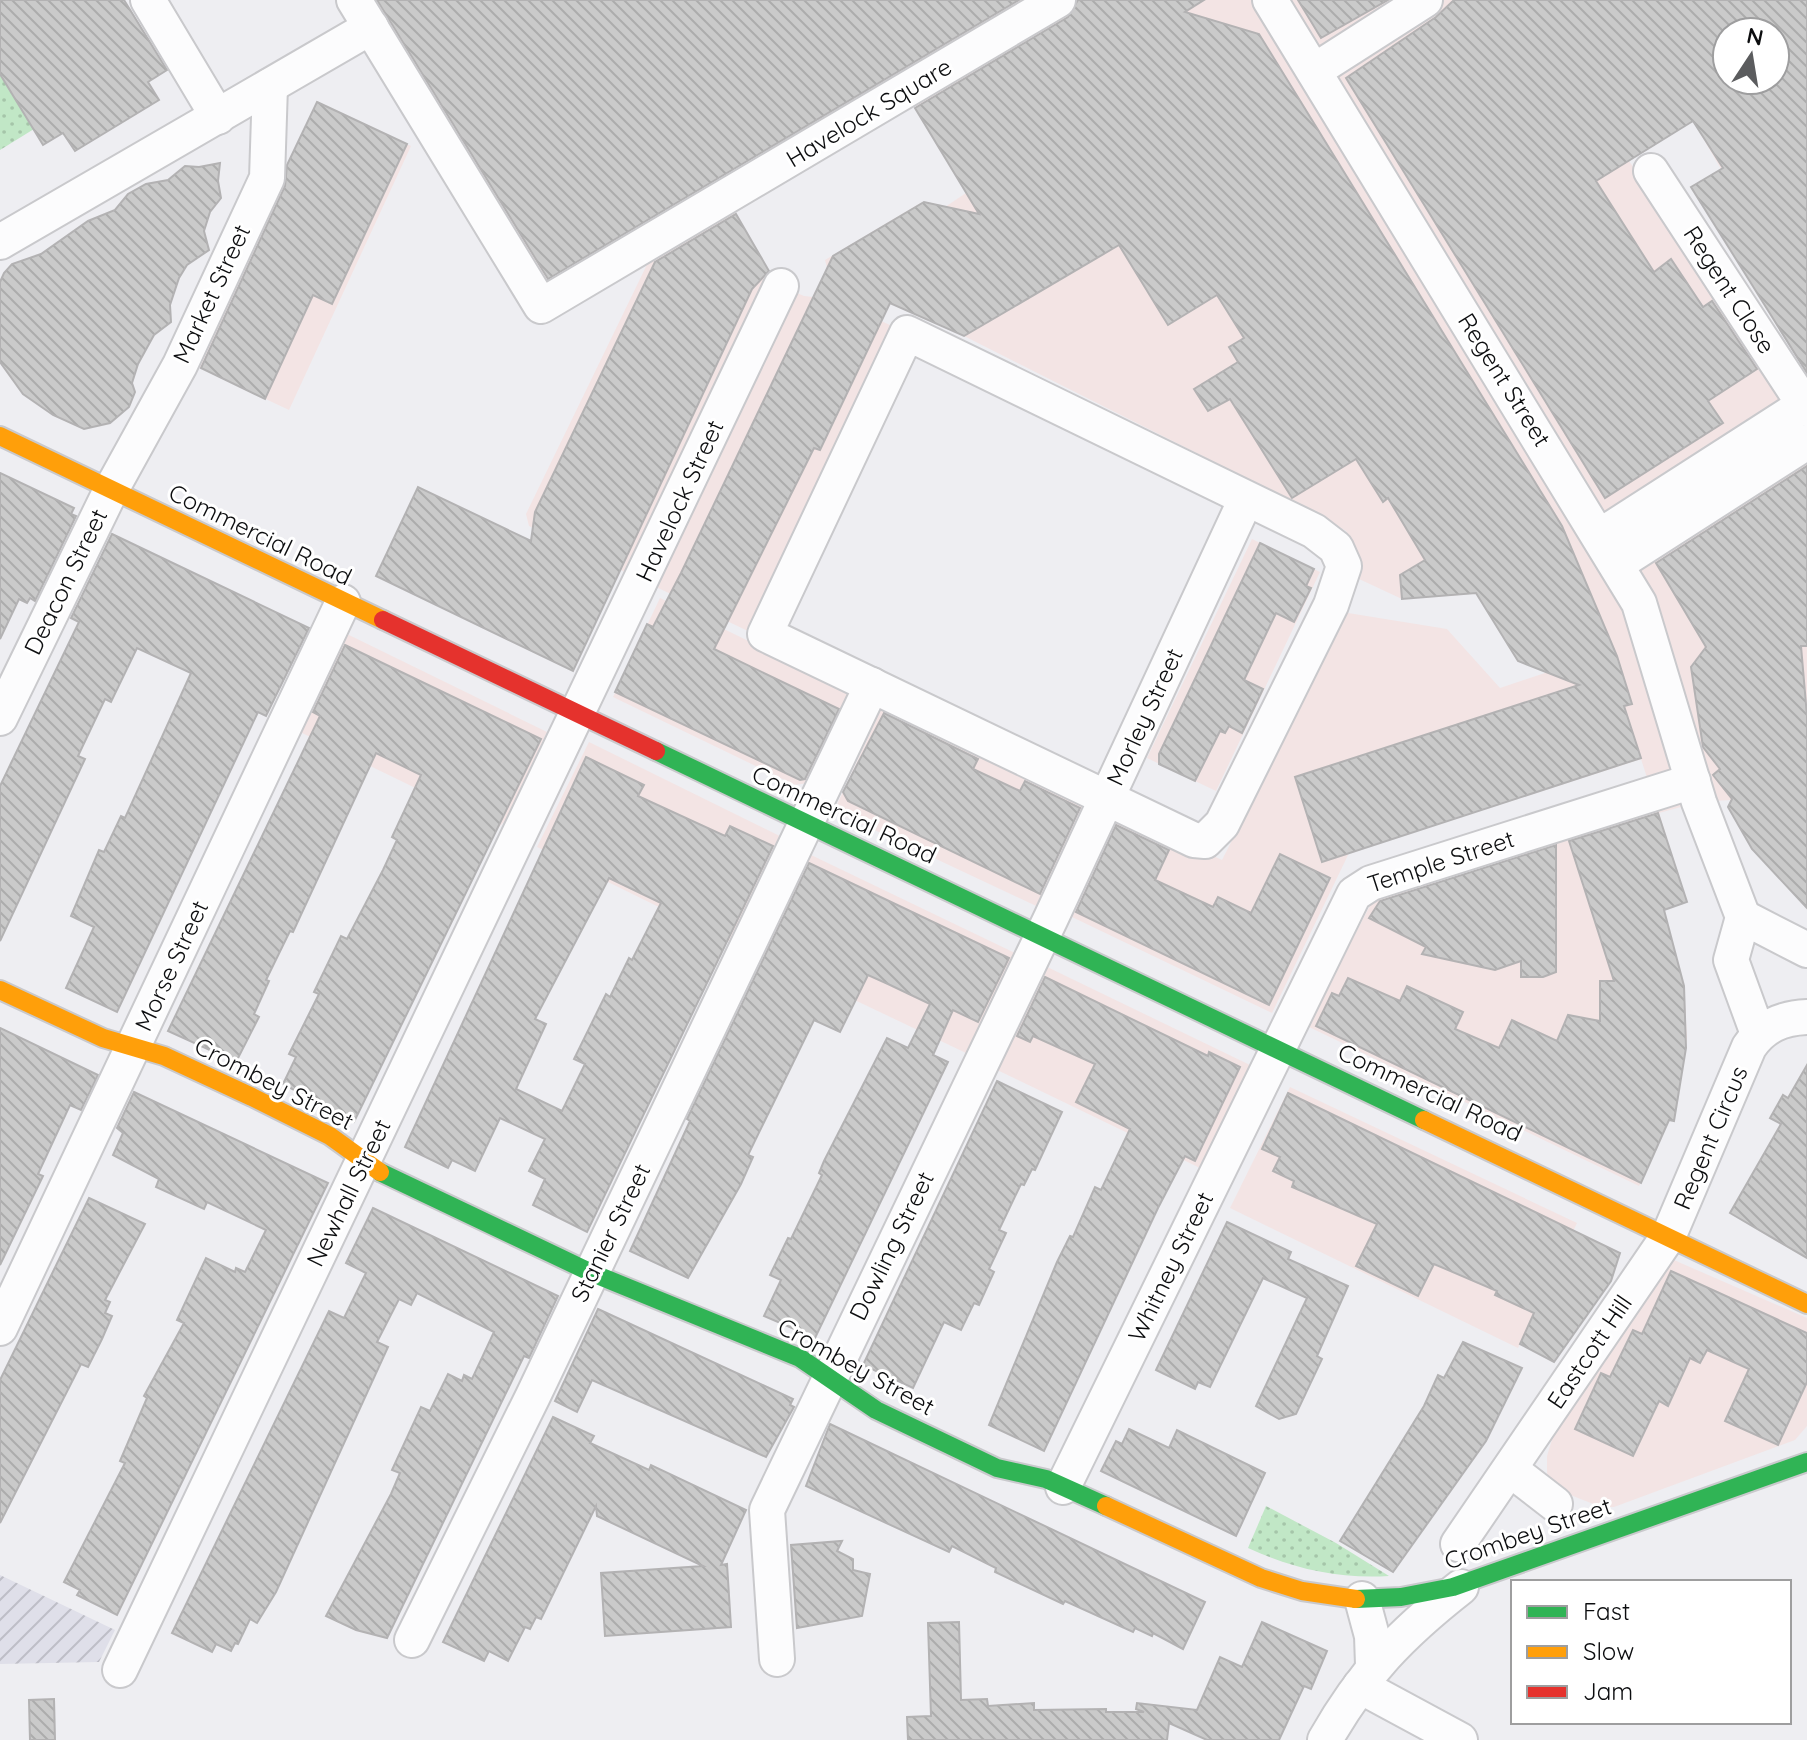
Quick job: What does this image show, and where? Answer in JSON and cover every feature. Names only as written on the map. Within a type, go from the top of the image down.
[{"type":"street","points":[[148,0],[209,122]]},
{"type":"street","name":"Havelock Square","points":[[363,14],[541,306],[1058,0]]},
{"type":"street","name":"Regent Street","points":[[1270,0],[1609,550],[1646,621],[1693,781]]},
{"type":"street","points":[[1314,71],[1425,0]]},
{"type":"street","points":[[0,242],[270,86],[363,14]]},
{"type":"street","name":"Market Street","points":[[111,490],[180,365],[267,178],[270,86]]},
{"type":"street","name":"Regent Close","points":[[1651,171],[1806,407]]},
{"type":"street","name":"Havelock Street","points":[[577,715],[781,286]]},
{"type":"street","points":[[907,333],[1314,531],[1336,548],[1344,566],[1331,605],[1214,834],[1205,841],[1194,840],[872,685],[765,634],[907,333]]},
{"type":"street","points":[[1609,550],[1806,407]]},
{"type":"street","name":"Commercial Road","points":[[0,436],[577,715],[1669,1235]]},
{"type":"street","points":[[1609,550],[1807,442]]},
{"type":"street","name":"Deacon Street","points":[[0,718],[111,490]]},
{"type":"street","name":"Morley Street","points":[[1043,935],[1246,499]]},
{"type":"street","name":"Morse Street","points":[[0,1328],[343,602]]},
{"type":"street","name":"Stanier Street","points":[[412,1640],[592,1273],[872,685]]},
{"type":"street","name":"Newhall Street","points":[[120,1670],[577,715]]},
{"type":"street","points":[[1693,781],[1743,917],[1731,960],[1758,1034],[1790,1018],[1807,1017]]},
{"type":"street","name":"Temple Street","points":[[1277,1047],[1354,894],[1371,883],[1693,781]]},
{"type":"street","points":[[1743,917],[1807,950]]},
{"type":"street","name":"Dowling Street","points":[[777,1659],[767,1510],[1043,935]]},
{"type":"street","name":"Crombey Street","points":[[0,990],[103,1038],[173,1060],[330,1136],[382,1173],[592,1273],[800,1358],[876,1410],[997,1468],[1046,1479],[1273,1582],[1302,1591],[1362,1599],[1415,1595],[1464,1584],[1807,1462]]},
{"type":"street","name":"Regent Circus","points":[[1758,1034],[1669,1235],[1807,1304]]},
{"type":"street","name":"Whitney Street","points":[[1063,1487],[1277,1047]]},
{"type":"street","name":"Eastcott Hill","points":[[1458,1544],[1669,1235]]},
{"type":"street","points":[[1511,1470],[1555,1504]]},
{"type":"street","points":[[1325,1740],[1366,1676],[1415,1624],[1464,1584]]},
{"type":"street","points":[[1362,1599],[1372,1636],[1366,1676]]},
{"type":"street","points":[[1366,1676],[1460,1740]]},
{"type":"shaded area","points":[[363,0],[1807,0],[1807,117],[1721,169],[1693,121],[1629,161],[1741,323],[1807,428],[1807,908],[1738,823],[1728,807],[1731,800],[1699,802],[1659,813],[1685,896],[1664,910],[1684,985],[1687,1038],[1674,1121],[1669,1121],[1639,1186],[1307,1026],[1374,898],[1433,875],[1435,883],[1486,867],[1648,809],[1658,812],[1641,759],[1349,853],[1272,1013],[1072,917],[1121,813],[1222,860],[1348,613],[1447,629],[1500,688],[1602,654],[1598,641],[1527,665],[1518,661],[1472,586],[1457,595],[1402,599],[1359,579],[1361,566],[1357,550],[1346,531],[1316,513],[964,336],[829,275],[825,260],[919,204],[924,202],[936,213],[966,193],[897,74],[537,284]]},
{"type":"shaded area","points":[[317,102],[411,146],[289,410],[194,365]]},
{"type":"shaded area","points":[[734,212],[773,278],[781,286],[804,296],[813,297],[815,291],[901,330],[752,633],[529,526],[526,514],[656,246],[688,238]]},
{"type":"shaded area","points":[[1252,539],[1320,572],[1216,791],[1147,758]]},
{"type":"shaded area","points":[[660,598],[847,689],[849,695],[808,783],[795,785],[613,697]]},
{"type":"shaded area","points":[[347,634],[547,732],[505,821],[498,828],[300,732]]},
{"type":"shaded area","points":[[885,701],[1099,800],[1047,911],[834,811]]},
{"type":"shaded area","points":[[589,742],[792,842],[740,947],[537,847]]},
{"type":"shaded area","points":[[809,854],[1015,953],[966,1053],[760,955]]},
{"type":"shaded area","points":[[1041,964],[1250,1065],[1200,1168],[991,1067]]},
{"type":"shaded area","points":[[1290,1087],[1577,1223],[1518,1348],[1230,1208]]},
{"type":"shaded area","points":[[1667,1257],[1807,1318],[1807,1426],[1795,1440],[1614,1507],[1601,1507],[1555,1489],[1547,1473],[1547,1456],[1554,1433],[1641,1283]]},
{"type":"shaded area","points":[[0,1575],[115,1630],[99,1662],[0,1664]]},
{"type":"green space","points":[[0,74],[34,129],[0,150]]},
{"type":"green space","points":[[1266,1506],[1336,1543],[1389,1576],[1352,1576],[1317,1571],[1282,1562],[1248,1548]]},
{"type":"building","points":[[0,0],[124,0],[167,70],[148,82],[159,100],[75,151],[63,133],[43,145],[0,74]]},
{"type":"building","points":[[377,0],[1019,0],[548,279]]},
{"type":"building","points":[[1078,0],[1204,0],[1185,12],[1259,34],[1562,526],[1617,656],[1632,704],[1624,706],[1641,758],[1322,862],[1295,777],[1579,685],[1518,661],[1476,593],[1402,599],[1400,575],[1425,560],[1388,498],[1383,502],[1356,459],[1292,498],[1230,399],[1208,411],[1194,389],[1238,362],[1229,347],[1244,338],[1217,295],[1168,325],[1119,245],[964,336],[890,303],[820,450],[814,448],[714,649],[839,709],[805,779],[800,780],[615,692],[647,624],[653,627],[681,573],[833,256],[924,202],[979,214],[915,108],[1068,17]]},
{"type":"building","points":[[1298,0],[1388,0],[1321,38]]},
{"type":"building","points":[[1454,0],[1807,0],[1807,373],[1691,187],[1723,168],[1693,121],[1596,181],[1654,272],[1671,259],[1703,307],[1712,301],[1757,369],[1708,401],[1723,423],[1605,498],[1346,78],[1436,17]]},
{"type":"building","points":[[317,102],[407,144],[332,304],[313,295],[265,399],[201,368],[285,186],[287,165]]},
{"type":"building","points":[[220,163],[218,181],[221,198],[210,212],[204,231],[209,250],[187,265],[179,278],[170,305],[171,322],[154,335],[138,364],[132,383],[135,392],[129,407],[110,423],[84,429],[53,415],[23,394],[0,362],[0,282],[4,273],[12,264],[41,254],[88,221],[115,210],[128,194],[146,184],[168,180],[185,166]]},
{"type":"building","points":[[736,214],[769,271],[752,289],[573,671],[376,576],[418,487],[531,541],[535,512],[655,262]]},
{"type":"building","points":[[1807,466],[1807,646],[1801,646],[1807,716],[1807,908],[1752,849],[1728,807],[1732,799],[1713,775],[1720,769],[1703,747],[1691,667],[1706,647],[1656,563]]},
{"type":"building","points":[[0,473],[74,508],[71,514],[76,516],[35,601],[30,598],[27,603],[19,599],[0,639]]},
{"type":"building","points":[[112,534],[309,628],[266,716],[258,712],[117,1012],[66,988],[94,927],[71,916],[99,850],[104,852],[121,816],[125,818],[191,673],[137,648],[111,702],[105,699],[78,756],[85,759],[0,941],[0,786],[79,622],[71,618]]},
{"type":"building","points":[[1260,543],[1314,569],[1306,586],[1311,588],[1294,622],[1276,613],[1244,680],[1263,689],[1242,733],[1229,726],[1225,733],[1220,731],[1195,781],[1159,764],[1159,754]]},
{"type":"building","points":[[345,645],[541,739],[354,1122],[283,1084],[296,1057],[289,1054],[319,994],[314,992],[341,936],[347,939],[383,870],[397,840],[392,837],[421,775],[376,753],[293,932],[290,931],[266,980],[269,981],[254,1014],[259,1017],[236,1062],[168,1031],[320,716],[313,712]]},
{"type":"building","points":[[884,713],[978,759],[973,769],[1020,791],[1025,781],[1080,808],[1040,894],[848,801],[843,792]]},
{"type":"building","points":[[586,757],[644,785],[638,796],[725,836],[730,826],[773,846],[587,1232],[533,1205],[545,1179],[529,1171],[545,1139],[500,1118],[475,1171],[452,1160],[448,1168],[405,1147]],"holes":[[[609,878],[661,903],[610,997],[606,994],[574,1059],[585,1064],[562,1111],[516,1089],[546,1024],[535,1019]]]},
{"type":"building","points":[[1658,813],[1687,902],[1664,910],[1684,986],[1686,1048],[1674,1121],[1669,1120],[1641,1183],[1316,1026],[1332,993],[1339,996],[1348,978],[1400,1001],[1407,986],[1463,1012],[1455,1029],[1499,1048],[1512,1020],[1557,1041],[1568,1015],[1600,1021],[1600,981],[1614,981],[1569,841]]},
{"type":"building","points":[[1116,825],[1169,850],[1155,880],[1213,907],[1218,897],[1251,913],[1280,854],[1330,878],[1269,1005],[1076,912]]},
{"type":"building","points":[[1556,845],[1556,972],[1543,977],[1521,977],[1521,961],[1495,970],[1422,954],[1426,947],[1369,918],[1380,901]]},
{"type":"building","points":[[809,863],[1009,958],[978,1022],[953,1010],[933,1055],[948,1062],[815,1338],[764,1316],[781,1280],[770,1275],[788,1238],[791,1239],[822,1175],[819,1173],[824,1161],[887,1038],[908,1048],[930,1004],[888,984],[868,975],[840,1032],[814,1020],[748,1155],[753,1157],[741,1184],[688,1278],[630,1251],[690,1121],[687,1119]]},
{"type":"building","points":[[1045,977],[1208,1056],[1209,1052],[1240,1067],[1195,1161],[1185,1156],[1158,1208],[1044,1451],[989,1425],[1057,1262],[1070,1236],[1073,1237],[1095,1187],[1101,1190],[1130,1129],[1076,1102],[1095,1064],[1033,1036],[1030,1042],[1017,1036]]},
{"type":"building","points":[[0,1028],[98,1075],[81,1110],[70,1105],[38,1174],[43,1176],[0,1265]]},
{"type":"building","points":[[1807,1065],[1807,1258],[1730,1213],[1781,1124],[1770,1118],[1783,1095],[1788,1098]]},
{"type":"building","points":[[997,1081],[1062,1112],[1035,1170],[1032,1169],[1024,1185],[1021,1184],[999,1230],[1006,1233],[989,1269],[994,1272],[979,1305],[974,1303],[961,1330],[944,1322],[913,1388],[863,1365]]},
{"type":"building","points":[[134,1092],[328,1183],[117,1615],[77,1595],[80,1590],[64,1582],[125,1463],[120,1461],[147,1398],[144,1396],[184,1323],[177,1320],[206,1258],[235,1272],[236,1268],[245,1272],[266,1230],[207,1202],[204,1209],[156,1187],[159,1179],[113,1155],[123,1133],[117,1128]]},
{"type":"building","points":[[1288,1093],[1620,1253],[1611,1281],[1554,1362],[1520,1344],[1534,1313],[1495,1295],[1497,1291],[1434,1264],[1418,1296],[1356,1266],[1377,1224],[1292,1187],[1294,1181],[1273,1171],[1280,1157],[1262,1149]]},
{"type":"building","points":[[89,1198],[145,1224],[105,1300],[110,1302],[105,1313],[112,1316],[102,1339],[88,1367],[81,1364],[0,1523],[0,1380]]},
{"type":"building","points":[[373,1208],[558,1296],[529,1358],[524,1356],[387,1638],[356,1630],[326,1616],[391,1494],[400,1473],[392,1470],[421,1407],[430,1411],[448,1374],[462,1381],[464,1375],[472,1379],[494,1332],[417,1293],[411,1305],[399,1299],[377,1342],[388,1347],[276,1592],[257,1623],[250,1619],[238,1644],[235,1643],[231,1651],[216,1644],[212,1652],[172,1633],[329,1311],[344,1318],[366,1273],[346,1263]]},
{"type":"building","points":[[1227,1222],[1291,1252],[1288,1259],[1348,1286],[1317,1356],[1322,1359],[1296,1414],[1279,1419],[1256,1406],[1307,1298],[1263,1278],[1210,1387],[1198,1382],[1195,1389],[1156,1370]]},
{"type":"building","points":[[1671,1271],[1807,1333],[1807,1382],[1778,1445],[1725,1421],[1749,1369],[1707,1350],[1700,1363],[1690,1358],[1668,1406],[1659,1401],[1633,1456],[1575,1429],[1601,1373],[1610,1377],[1633,1330],[1642,1334]]},
{"type":"building","points":[[598,1309],[793,1399],[790,1405],[794,1407],[766,1457],[592,1380],[577,1412],[555,1401]]},
{"type":"building","points":[[1463,1342],[1522,1368],[1486,1441],[1393,1572],[1340,1541],[1424,1406],[1438,1375],[1444,1378]]},
{"type":"building","points":[[553,1417],[594,1436],[590,1443],[649,1470],[651,1465],[746,1510],[721,1565],[727,1564],[731,1627],[605,1636],[601,1573],[703,1566],[597,1516],[596,1506],[541,1619],[536,1617],[530,1629],[525,1627],[508,1661],[489,1651],[484,1661],[443,1642]]},
{"type":"building","points":[[830,1424],[1205,1602],[1183,1649],[1153,1633],[1152,1636],[1135,1628],[1133,1632],[1065,1601],[1063,1604],[995,1572],[996,1568],[952,1546],[949,1552],[806,1486]]},
{"type":"building","points":[[1129,1429],[1169,1448],[1177,1430],[1265,1473],[1236,1536],[1101,1471],[1116,1441],[1122,1444]]},
{"type":"building","points":[[842,1541],[837,1551],[853,1559],[853,1570],[870,1574],[862,1616],[797,1628],[791,1545]]},
{"type":"building","points":[[959,1622],[961,1700],[987,1699],[988,1706],[1034,1703],[1034,1710],[1144,1712],[1136,1709],[1137,1703],[1197,1710],[1220,1657],[1242,1667],[1262,1622],[1327,1651],[1311,1689],[1304,1686],[1279,1740],[1207,1740],[1169,1723],[1167,1740],[908,1740],[907,1717],[931,1716],[928,1623]]},
{"type":"building","points":[[54,1699],[55,1740],[30,1740],[29,1700]]},
{"type":"traffic: fast","points":[[656,751],[1424,1120]]},
{"type":"traffic: fast","points":[[380,1172],[592,1273],[800,1358],[876,1410],[997,1468],[1046,1479],[1106,1506]]},
{"type":"traffic: fast","points":[[1356,1599],[1401,1597],[1453,1587],[1807,1462]]},
{"type":"traffic: slow","points":[[0,436],[383,620]]},
{"type":"traffic: slow","points":[[0,990],[103,1038],[164,1056],[252,1097],[330,1136],[380,1172]]},
{"type":"traffic: slow","points":[[1424,1120],[1807,1304]]},
{"type":"traffic: slow","points":[[1106,1506],[1261,1578],[1302,1591],[1356,1599]]},
{"type":"traffic: jam","points":[[383,620],[656,751]]}]
